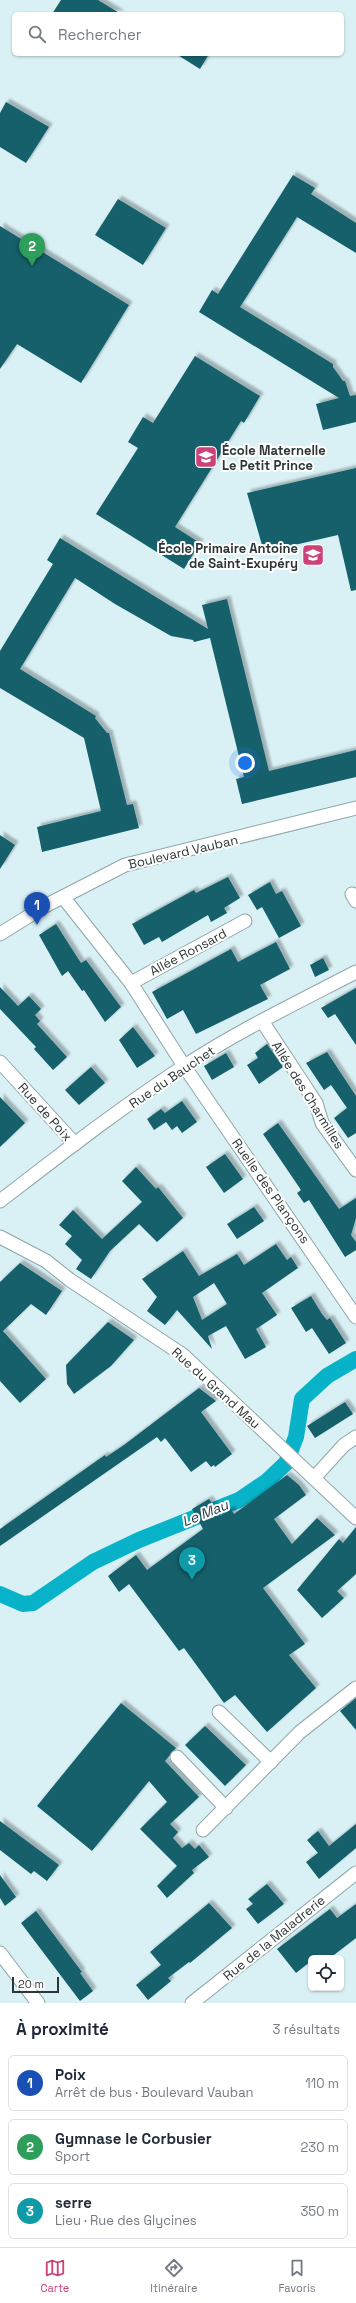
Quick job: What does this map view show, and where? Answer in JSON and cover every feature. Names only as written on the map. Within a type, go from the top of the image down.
[{"type":"street","name":"Boulevard Vauban","points":[[0,934],[63,897],[125,865],[356,808]]},
{"type":"street","name":"Ruelle des Plançons","points":[[63,897],[131,983],[184,1066],[356,1317]]},
{"type":"street","name":"Allée Ronsard","points":[[131,983],[245,921]]},
{"type":"street","name":"Rue du Bauchet","points":[[0,1201],[75,1144],[184,1066],[262,1021],[356,972]]},
{"type":"street","name":"Allée des Charmilles","points":[[262,1021],[316,1103],[322,1122],[356,1170]]},
{"type":"street","name":"Rue de Poix","points":[[0,1062],[75,1144]]},
{"type":"street","name":"Rue du Grand Mau","points":[[0,1237],[46,1262],[70,1280],[183,1355],[356,1518]]},
{"type":"street","points":[[314,1478],[344,1446],[356,1436]]},
{"type":"street","points":[[203,1830],[300,1732],[356,1688]]},
{"type":"street","points":[[219,1712],[271,1762]]},
{"type":"street","points":[[177,1757],[226,1808]]},
{"type":"street","name":"Rue de la Maladrerie","points":[[192,2003],[356,1873]]},
{"type":"street","points":[[0,1953],[38,2003]]},
{"type":"building","points":[[61,0],[98,0],[118,12],[53,12]]},
{"type":"building","points":[[179,56],[208,56],[200,69]]},
{"type":"building","points":[[6,102],[49,127],[26,163],[0,147],[0,113]]},
{"type":"building","points":[[293,175],[315,188],[311,194],[356,223],[356,253],[297,217],[240,307],[333,364],[333,367],[343,381],[345,381],[350,396],[356,395],[356,422],[323,430],[316,404],[339,398],[199,312],[212,290],[218,294]]},
{"type":"building","points":[[118,199],[166,228],[143,265],[95,235]]},
{"type":"building","points":[[0,226],[129,305],[81,383],[17,344],[0,369]]},
{"type":"building","points":[[195,356],[260,396],[244,423],[241,421],[175,527],[200,543],[184,569],[96,514],[138,448],[128,442],[143,417],[153,423]]},
{"type":"building","points":[[356,468],[356,590],[351,591],[338,535],[264,552],[247,493]]},
{"type":"building","points":[[60,538],[208,629],[202,605],[227,599],[269,771],[356,750],[356,777],[242,804],[236,779],[244,777],[210,638],[194,642],[193,640],[171,636],[115,604],[75,578],[20,669],[96,716],[95,718],[107,733],[109,733],[127,805],[133,804],[139,828],[42,852],[37,827],[101,811],[84,738],[0,688],[0,651],[53,564],[47,560]]},
{"type":"building","points":[[0,835],[15,845],[0,869]]},
{"type":"building","points":[[228,877],[240,898],[224,908],[227,913],[211,922],[208,915],[162,942],[159,937],[144,945],[132,924],[194,890],[196,893]]},
{"type":"building","points":[[270,882],[276,894],[282,891],[301,926],[279,938],[262,907],[257,910],[248,895]]},
{"type":"building","points":[[56,924],[81,963],[86,960],[121,1007],[105,1022],[84,990],[82,991],[68,971],[62,976],[39,935]]},
{"type":"building","points":[[276,942],[290,969],[260,985],[268,999],[196,1034],[183,1010],[167,1019],[152,992],[231,949],[238,962]]},
{"type":"building","points":[[323,958],[329,970],[315,977],[310,965]]},
{"type":"building","points":[[0,987],[18,1006],[29,996],[41,1009],[35,1015],[40,1021],[37,1024],[67,1057],[53,1070],[34,1049],[36,1047],[0,1009]]},
{"type":"building","points":[[356,988],[356,1045],[335,1014],[328,1018],[321,1008]]},
{"type":"building","points":[[133,1027],[155,1056],[137,1068],[119,1040]]},
{"type":"building","points":[[267,1044],[283,1067],[259,1084],[247,1065],[258,1058],[255,1053]]},
{"type":"building","points":[[327,1052],[356,1096],[356,1133],[348,1138],[334,1118],[347,1108],[331,1085],[324,1090],[306,1063]]},
{"type":"building","points":[[226,1053],[234,1067],[212,1080],[204,1066]]},
{"type":"building","points":[[91,1067],[105,1083],[79,1105],[65,1090]]},
{"type":"building","points":[[0,1097],[25,1123],[0,1147]]},
{"type":"building","points":[[182,1101],[197,1122],[182,1133],[177,1126],[172,1130],[166,1122],[154,1130],[147,1119],[161,1109],[165,1113]]},
{"type":"building","points":[[278,1123],[339,1209],[356,1198],[356,1218],[351,1235],[356,1242],[356,1250],[345,1257],[309,1200],[304,1203],[297,1193],[301,1190],[263,1134]]},
{"type":"building","points":[[225,1154],[243,1179],[224,1193],[206,1167]]},
{"type":"building","points":[[136,1167],[156,1189],[158,1187],[183,1218],[157,1242],[139,1224],[110,1251],[91,1279],[76,1269],[82,1260],[65,1244],[72,1236],[59,1225],[73,1210],[102,1239],[142,1202],[122,1181]]},
{"type":"building","points":[[254,1207],[264,1221],[237,1239],[227,1224]]},
{"type":"building","points":[[276,1244],[287,1260],[291,1257],[298,1268],[262,1293],[277,1315],[256,1329],[266,1347],[245,1359],[226,1326],[208,1336],[212,1349],[177,1310],[165,1325],[147,1311],[157,1297],[142,1279],[183,1251],[199,1276],[237,1254],[244,1265]],"holes":[[[214,1283],[227,1304],[202,1320],[193,1297]]]},
{"type":"building","points":[[20,1263],[62,1291],[46,1315],[31,1304],[3,1331],[46,1379],[20,1403],[0,1381],[0,1282]]},
{"type":"building","points":[[311,1296],[327,1320],[330,1318],[346,1343],[329,1354],[312,1328],[306,1332],[291,1308]]},
{"type":"building","points":[[108,1322],[134,1340],[111,1366],[74,1394],[67,1384],[66,1365]]},
{"type":"building","points":[[199,1388],[216,1401],[201,1412],[232,1454],[215,1467],[214,1465],[211,1467],[206,1461],[191,1472],[165,1438],[161,1442],[157,1437],[0,1546],[0,1529],[105,1455],[106,1457],[124,1445]]},
{"type":"building","points":[[345,1402],[353,1414],[315,1438],[307,1426]]},
{"type":"building","points":[[287,1475],[299,1485],[306,1495],[274,1519],[292,1544],[317,1518],[335,1535],[263,1588],[305,1644],[289,1655],[316,1688],[267,1732],[235,1695],[224,1703],[184,1648],[179,1651],[129,1584],[119,1592],[108,1576],[136,1555],[147,1570],[203,1529],[192,1509],[209,1499],[221,1516],[231,1509],[234,1514]]},
{"type":"building","points":[[356,1527],[356,1574],[337,1591],[344,1598],[322,1618],[297,1590],[339,1539],[343,1543]]},
{"type":"building","points":[[356,1698],[356,1730],[340,1711]]},
{"type":"building","points":[[121,1703],[176,1748],[165,1761],[199,1797],[170,1824],[178,1832],[173,1838],[182,1848],[189,1843],[195,1849],[199,1845],[209,1857],[192,1870],[194,1873],[167,1898],[157,1886],[177,1866],[140,1829],[167,1802],[149,1781],[92,1851],[37,1806]]},
{"type":"building","points":[[205,1726],[246,1765],[225,1786],[185,1745]]},
{"type":"building","points":[[0,1821],[59,1865],[47,1881],[34,1871],[31,1874],[0,1850]]},
{"type":"building","points":[[356,1824],[356,1848],[319,1879],[306,1862],[318,1853],[307,1840],[318,1831],[329,1846]]},
{"type":"building","points":[[0,1875],[16,1897],[5,1906],[0,1898]]},
{"type":"building","points":[[267,1884],[284,1904],[258,1924],[246,1909],[253,1904],[248,1899]]},
{"type":"building","points":[[209,1903],[232,1928],[190,1963],[189,1962],[168,1978],[171,1981],[148,2000],[136,1985],[161,1965],[150,1952]]},
{"type":"building","points":[[356,1904],[356,1938],[334,1955],[308,1955],[308,1963],[296,1973],[277,1949],[330,1909],[337,1918]]},
{"type":"building","points":[[36,1911],[82,1972],[80,1973],[93,1991],[80,2001],[21,1923]]},
{"type":"waterway","name":"Le Mau","points":[[0,1594],[23,1604],[33,1603],[93,1562],[139,1540],[239,1500],[267,1481],[286,1463],[296,1437],[302,1399],[327,1376],[356,1359]]},
{"type":"place","name":"Gymnase le Corbusier","points":[[32,266]]},
{"type":"place","name":"École Maternelle Le Petit Prince","points":[[206,457]]},
{"type":"place","name":"École Primaire Antoine de Saint-Exupéry","points":[[313,555]]},
{"type":"place","name":"Poix","points":[[37,925]]},
{"type":"place","name":"serre","points":[[192,1580]]}]
